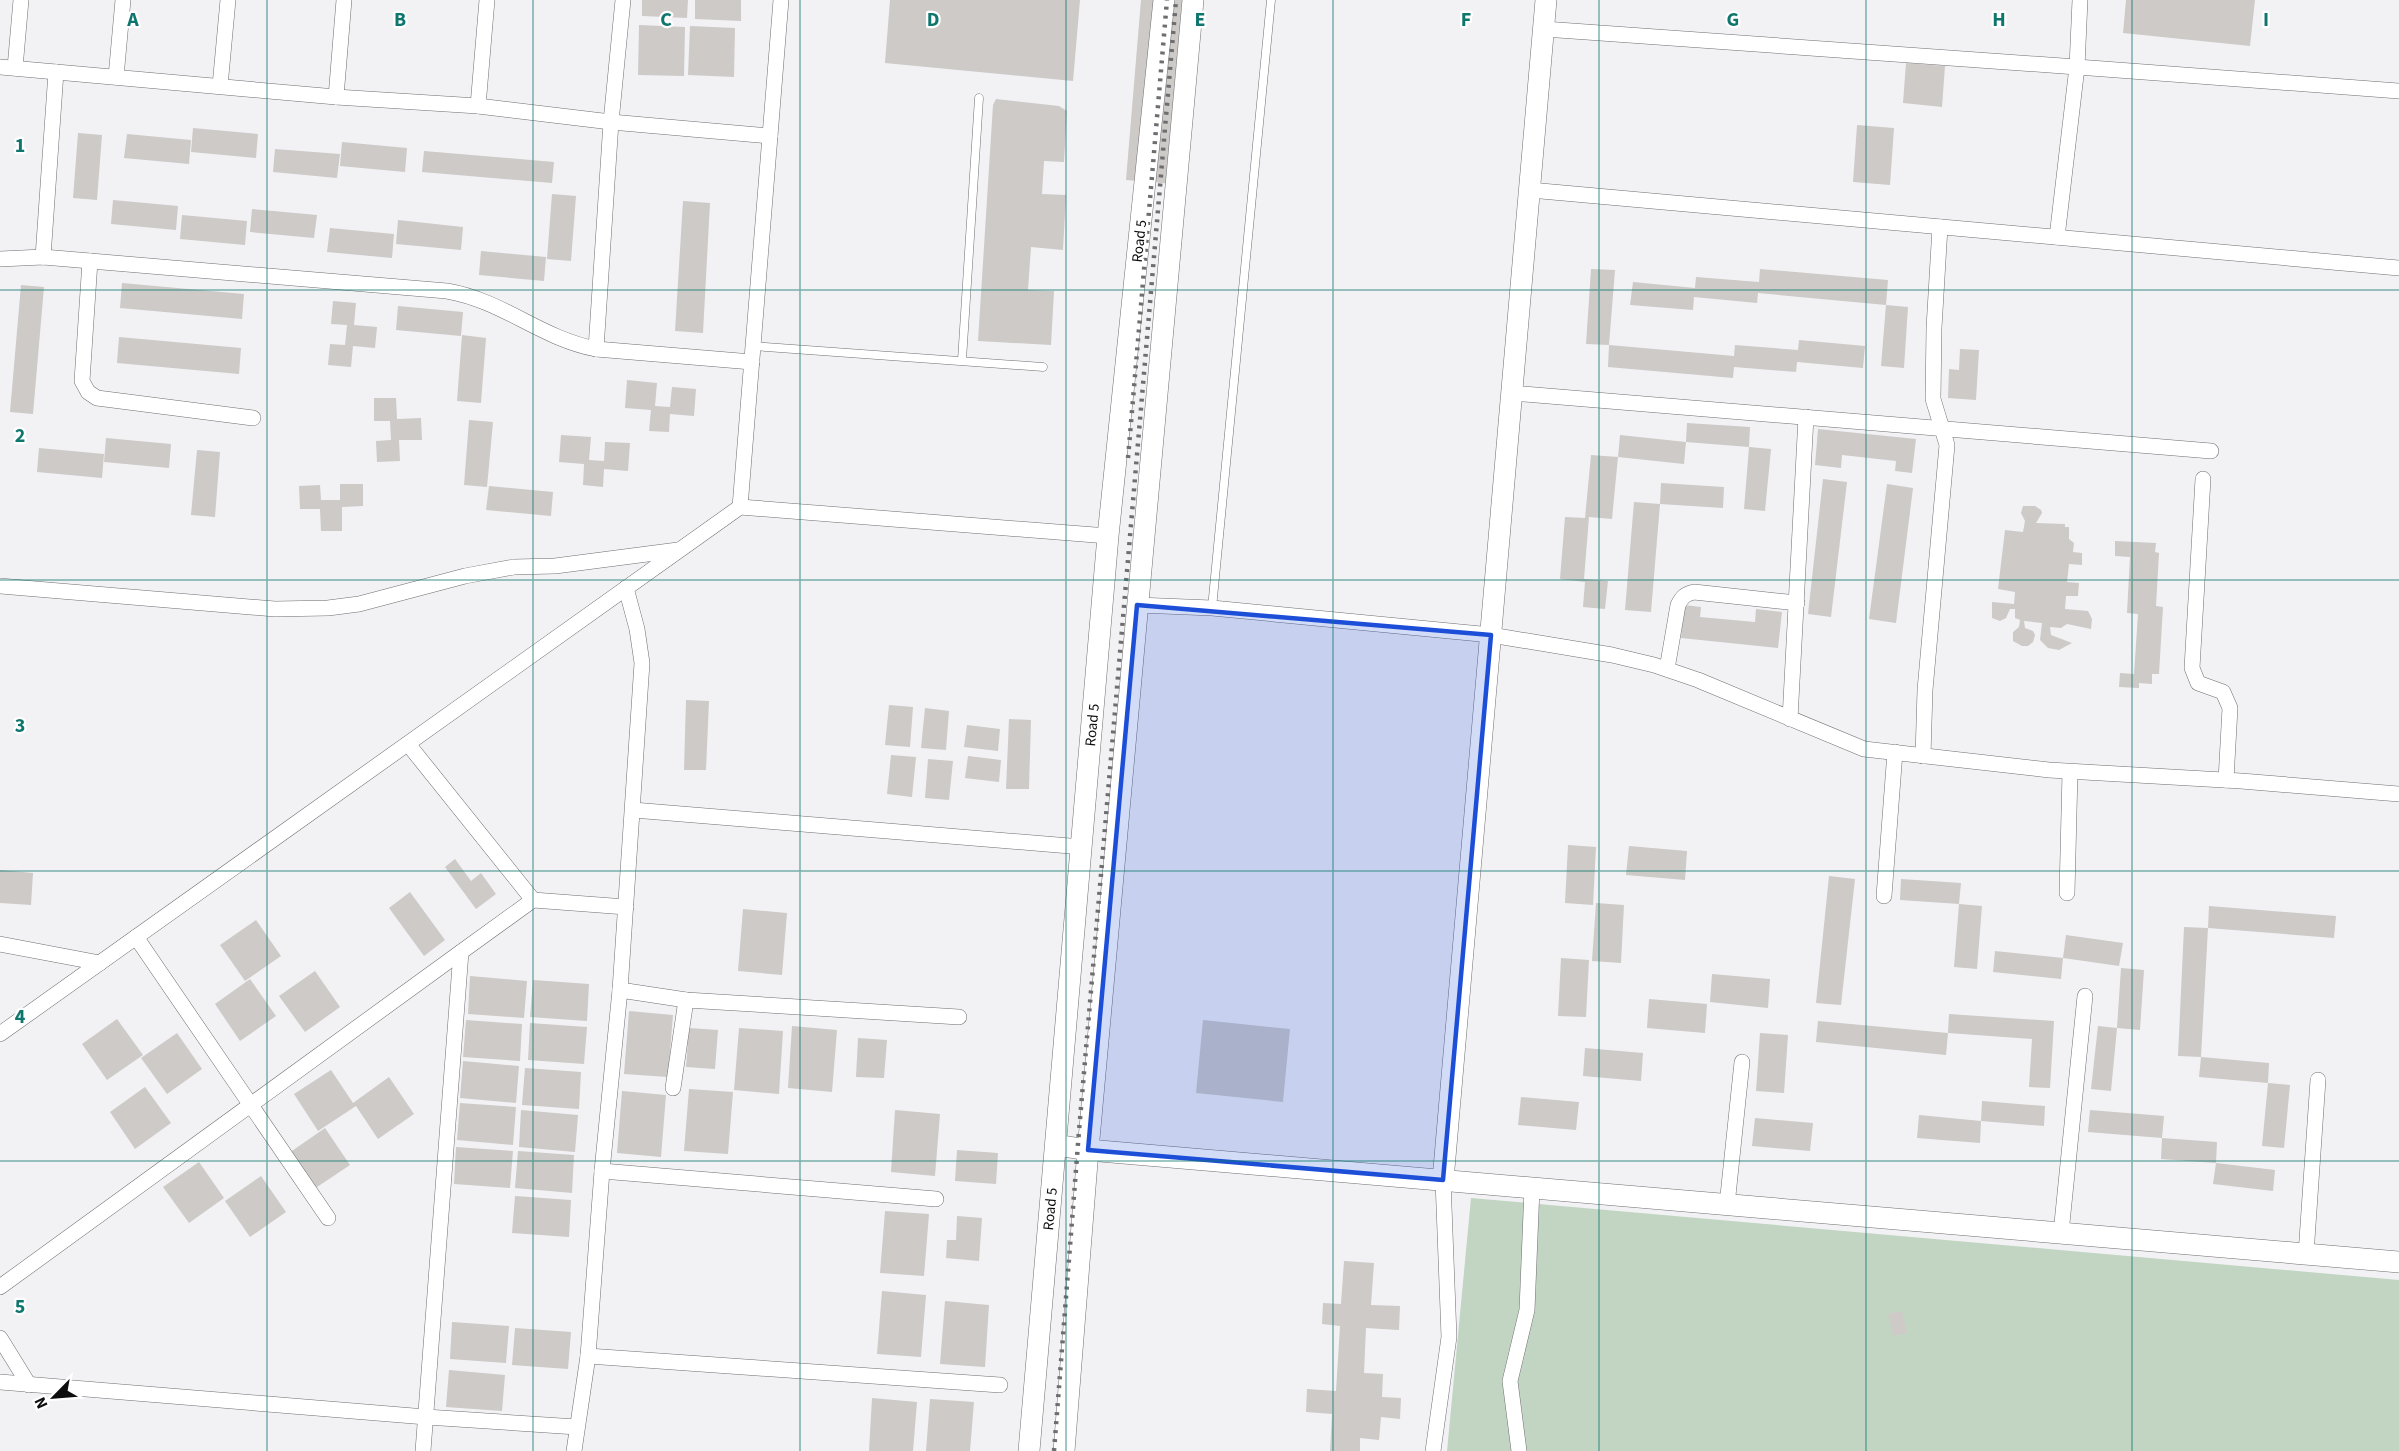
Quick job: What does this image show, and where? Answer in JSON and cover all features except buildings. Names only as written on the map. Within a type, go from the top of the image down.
[{"type":"street","points":[[21,0],[8,67],[336,97],[478,106],[611,122],[770,136]]},
{"type":"street","points":[[116,77],[123,0]]},
{"type":"street","points":[[220,87],[228,0]]},
{"type":"street","points":[[336,97],[344,0]]},
{"type":"street","points":[[478,106],[487,0]]},
{"type":"street","points":[[596,349],[611,122],[623,0]]},
{"type":"street","points":[[740,507],[781,0]]},
{"type":"street","name":"Road 5","points":[[1029,1451],[1108,536],[1164,0]]},
{"type":"street","points":[[1064,1451],[1088,1150],[1193,0]]},
{"type":"street","points":[[1433,1451],[1449,1337],[1443,1180],[1546,0]]},
{"type":"street","points":[[2057,237],[2077,67],[2080,0]]},
{"type":"street","points":[[1544,29],[2399,90]]},
{"type":"street","points":[[43,257],[56,72]]},
{"type":"street","points":[[1530,190],[2399,268]]},
{"type":"street","points":[[1923,756],[1925,690],[1947,445],[1933,399],[1934,328],[1940,227]]},
{"type":"street","points":[[0,259],[43,257],[467,294],[496,305],[574,345],[596,349],[752,362]]},
{"type":"street","points":[[90,261],[82,381],[88,392],[97,398],[253,418]]},
{"type":"street","points":[[1512,393],[2211,451]]},
{"type":"street","points":[[1790,719],[1806,417]]},
{"type":"street","points":[[2202,480],[2192,668],[2198,683],[2223,692],[2228,699],[2230,708],[2226,780]]},
{"type":"street","points":[[0,1034],[740,507],[1108,536]]},
{"type":"street","points":[[0,586],[274,609],[328,608],[359,604],[465,576],[514,567],[555,566],[681,549]]},
{"type":"street","points":[[574,1451],[588,1356],[602,1171],[620,990],[642,663],[637,629],[626,588]]},
{"type":"street","points":[[1667,669],[1678,605],[1682,597],[1687,594],[1694,592],[1797,603]]},
{"type":"street","points":[[1137,605],[1212,608],[1491,635],[1612,655],[1667,669],[1698,680],[1864,748],[2070,772],[2226,780],[2399,794]]},
{"type":"street","points":[[408,744],[533,900]]},
{"type":"street","points":[[1884,896],[1895,752]]},
{"type":"street","points":[[2067,893],[2070,772]]},
{"type":"street","points":[[633,810],[1082,847]]},
{"type":"street","points":[[0,1287],[533,900],[626,907]]},
{"type":"street","points":[[136,937],[328,1218]]},
{"type":"street","points":[[0,944],[100,963]]},
{"type":"street","points":[[423,1451],[461,952]]},
{"type":"street","points":[[620,990],[686,1000],[959,1017]]},
{"type":"street","points":[[2061,1233],[2085,996]]},
{"type":"street","points":[[674,1088],[686,1000]]},
{"type":"street","points":[[1727,1205],[1742,1062]]},
{"type":"street","points":[[2306,1254],[2318,1080]]},
{"type":"street","points":[[1056,1145],[1088,1150],[2399,1262]]},
{"type":"street","points":[[602,1171],[936,1199]]},
{"type":"street","points":[[1519,1451],[1510,1381],[1527,1310],[1532,1188]]},
{"type":"street","points":[[0,1338],[29,1385]]},
{"type":"street","points":[[588,1356],[1000,1385]]},
{"type":"street","points":[[0,1382],[577,1427]]},
{"type":"lane","points":[[1212,608],[1271,0]]},
{"type":"lane","points":[[962,360],[979,98]]},
{"type":"lane","points":[[753,346],[1042,366]]},
{"type":"highlighted area","points":[[1137,605],[1491,635],[1443,1180],[1088,1150]]},
{"type":"green space","points":[[1471,1198],[2399,1280],[2399,1451],[1447,1451]]},
{"type":"railway","points":[[1128,458],[1167,0]]},
{"type":"railway","points":[[1054,1451],[1079,1131],[1176,0]]}]
